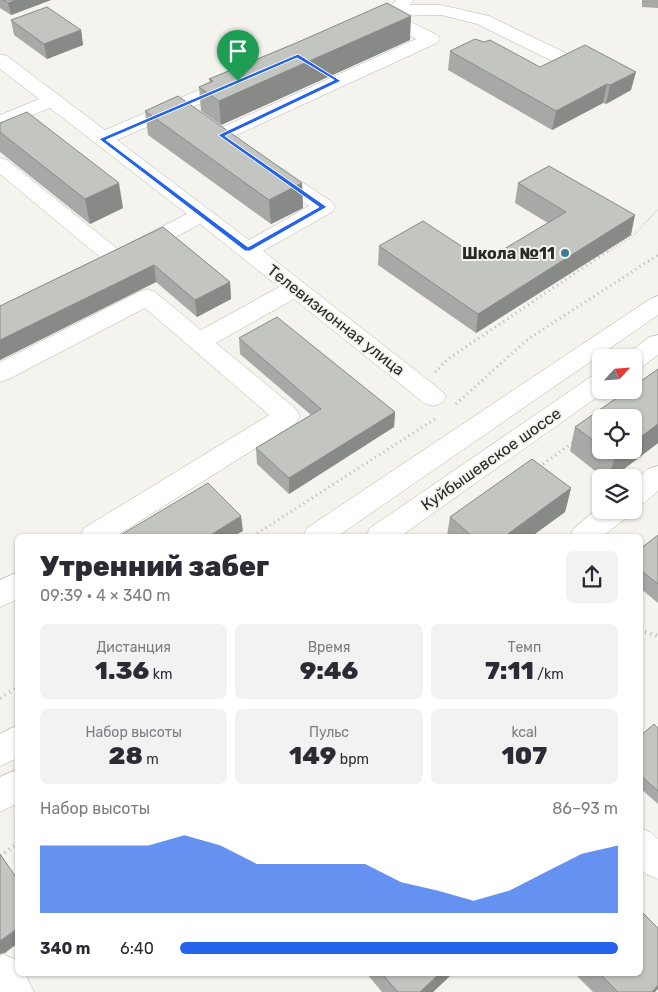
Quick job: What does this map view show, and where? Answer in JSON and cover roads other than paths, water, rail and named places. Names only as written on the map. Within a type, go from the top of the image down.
[{"type":"main road","points":[[223,137],[338,81],[431,39],[395,9]]},
{"type":"main road","points":[[350,32],[395,9],[441,10],[483,20],[561,58]]},
{"type":"main road","points":[[498,44],[515,36]]},
{"type":"main road","name":"Телевизионная улица","points":[[0,60],[44,104],[102,139],[248,250],[427,392]]},
{"type":"main road","points":[[322,71],[338,81]]},
{"type":"main road","points":[[102,139],[255,74]]},
{"type":"main road","points":[[4,130],[29,127],[44,104]]},
{"type":"main road","points":[[177,106],[324,207],[248,250]]},
{"type":"main road","points":[[0,164],[107,263],[201,215]]},
{"type":"main road","name":"Куйбышевское шоссе","points":[[498,411],[658,285]]},
{"type":"main road","points":[[200,341],[295,288]]},
{"type":"main road","points":[[0,373],[147,297],[287,416],[97,534]]},
{"type":"main road","name":"Куйбышевское шоссе","points":[[320,534],[498,411],[658,304]]},
{"type":"main road","points":[[642,354],[658,343]]},
{"type":"main road","name":"Куйбышевское шоссе","points":[[383,534],[592,388]]},
{"type":"main road","points":[[642,489],[658,476]]},
{"type":"main road","points":[[586,534],[605,519]]},
{"type":"main road","points":[[0,595],[15,586]]},
{"type":"main road","points":[[0,752],[15,742]]},
{"type":"main road","points":[[0,796],[15,786]]},
{"type":"main road","points":[[643,848],[658,862]]},
{"type":"place","name":"Школа №11","points":[[565,253]]}]
